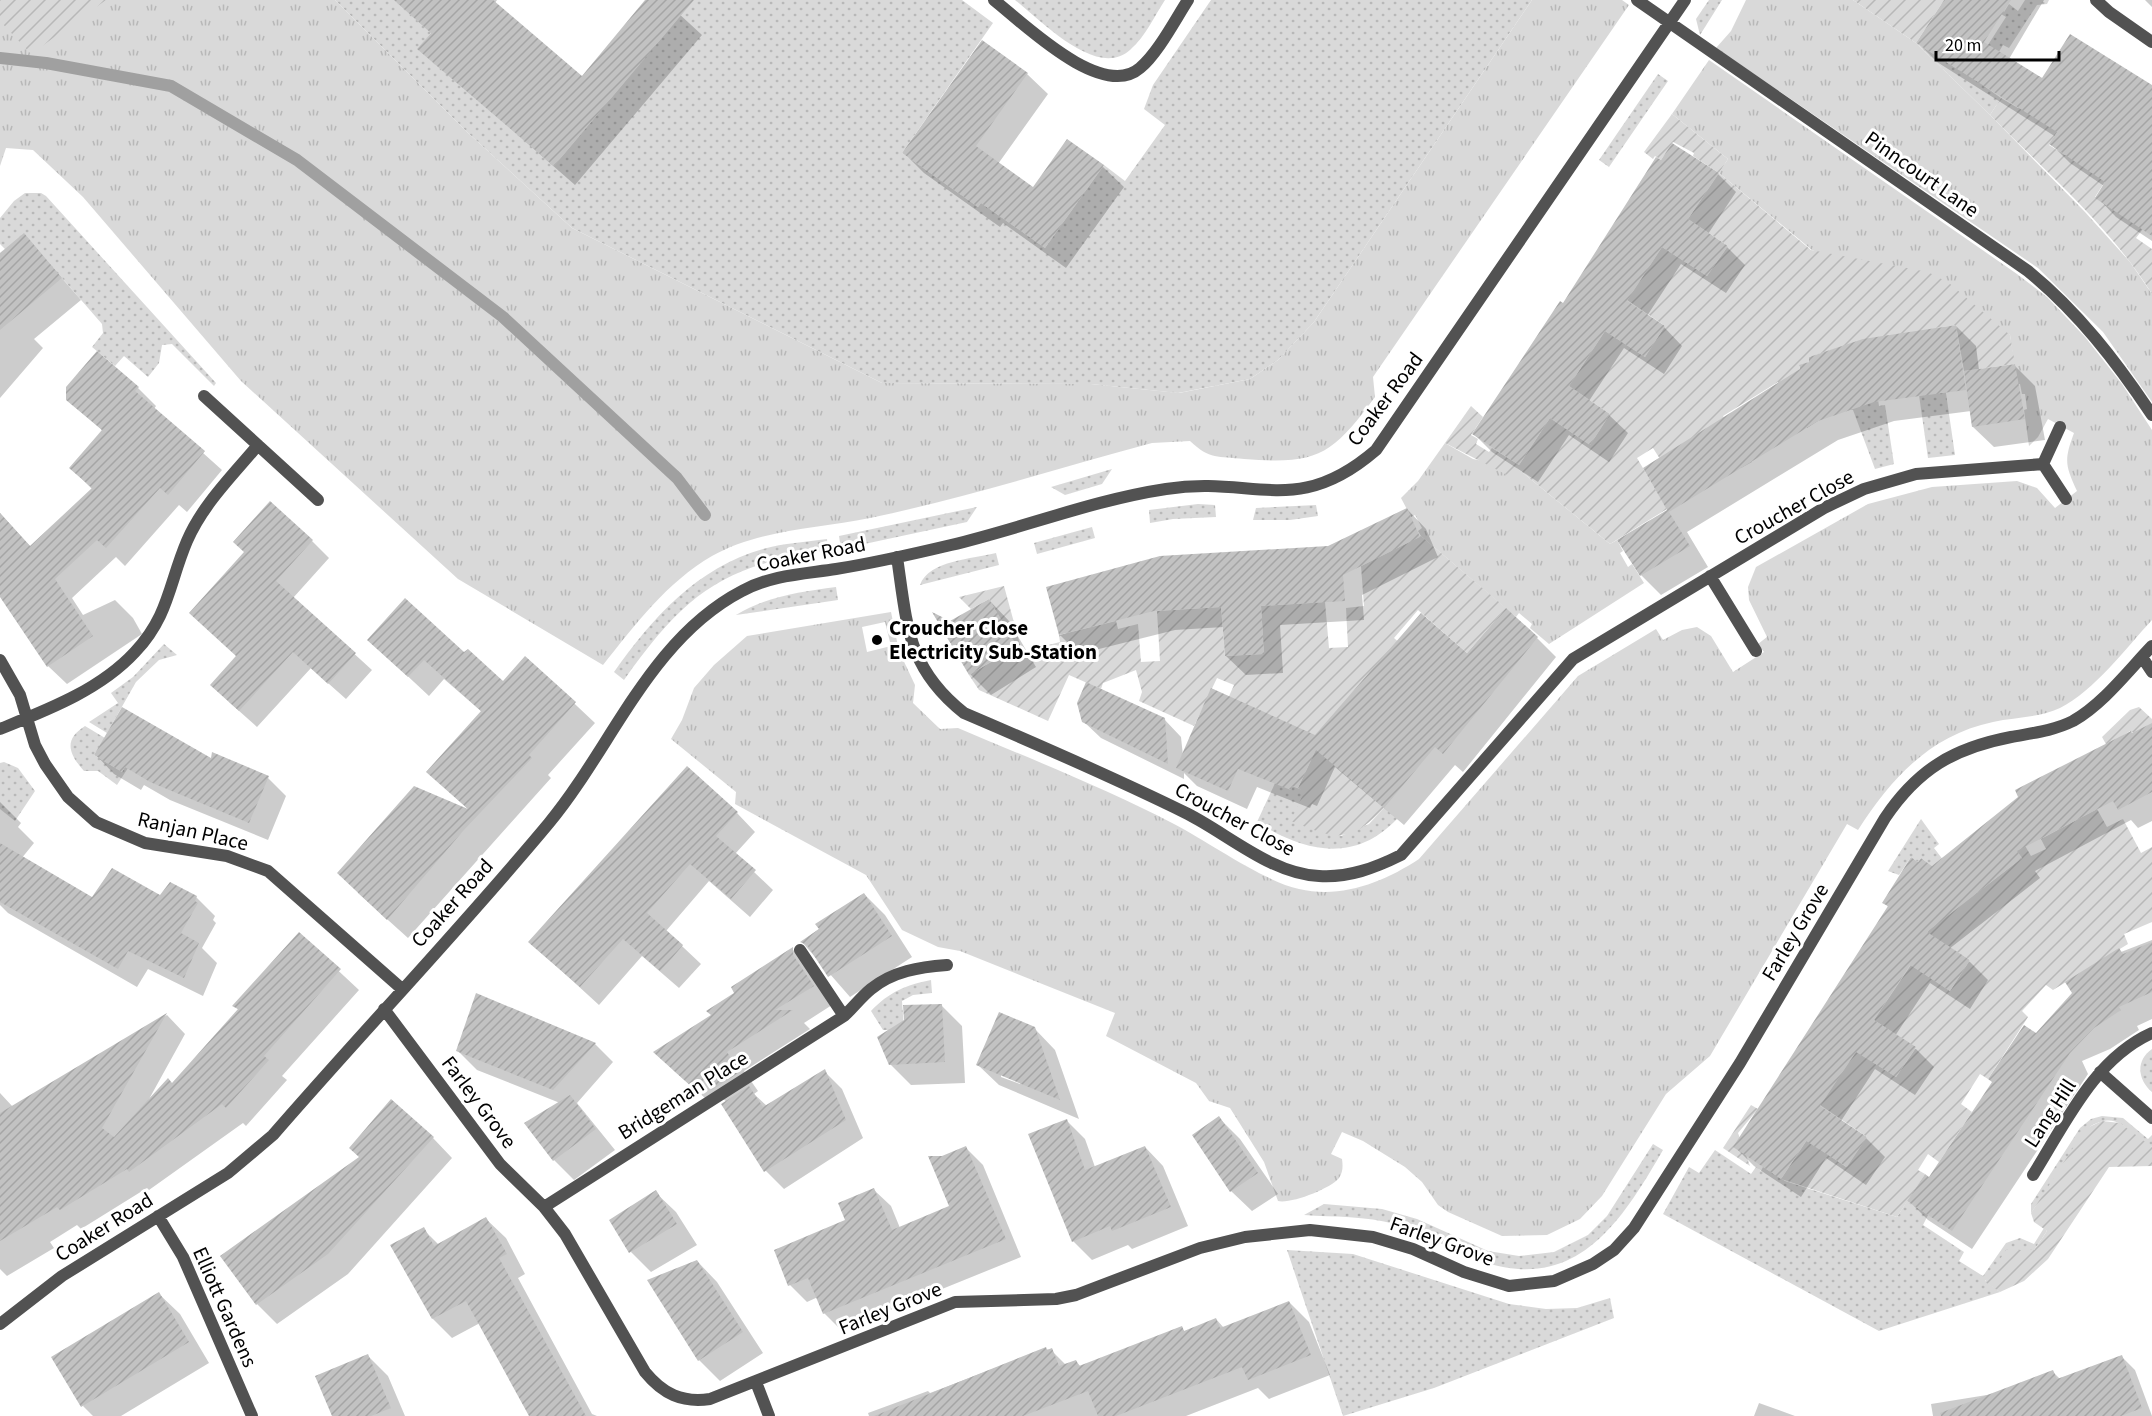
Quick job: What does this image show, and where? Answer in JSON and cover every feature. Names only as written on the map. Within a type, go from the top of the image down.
[{"type":"street","points":[[994,0],[1080,66],[1101,75],[1119,75],[1139,69],[1188,0]]},
{"type":"street","name":"Pinncourt Lane","points":[[1637,0],[2028,271],[2054,292],[2094,334],[2152,415]]},
{"type":"street","name":"Coaker Road","points":[[0,1324],[62,1276],[228,1173],[273,1135],[551,821],[605,746],[667,653],[688,630],[721,603],[762,582],[897,557],[982,537],[1124,496],[1168,488],[1200,486],[1269,492],[1298,490],[1340,477],[1358,466],[1376,450],[1671,24],[1685,0]]},
{"type":"street","points":[[2096,0],[2109,12],[2152,42]]},
{"type":"street","points":[[204,396],[318,500]]},
{"type":"street","points":[[2060,427],[2043,464],[2066,499]]},
{"type":"street","points":[[0,729],[28,718],[90,687],[135,652],[154,627],[168,601],[187,541],[201,513],[258,445]]},
{"type":"street","name":"Croucher Close","points":[[897,557],[907,618],[924,671],[945,698],[964,713],[1178,809],[1292,871],[1318,876],[1367,870],[1401,855],[1573,659],[1824,508],[1884,482],[1922,473],[2043,464]]},
{"type":"street","points":[[1710,576],[1756,651]]},
{"type":"street","name":"Farley Grove","points":[[384,1009],[500,1164],[544,1207],[565,1234],[645,1372],[660,1389],[675,1397],[697,1401],[756,1382],[955,1302],[1066,1297],[1215,1243],[1282,1232],[1333,1231],[1380,1238],[1413,1249],[1464,1272],[1509,1286],[1554,1281],[1593,1264],[1614,1250],[1634,1228],[1740,1063],[1885,818],[1912,784],[1927,770],[1955,753],[1983,742],[2044,731],[2071,722],[2090,709],[2152,646]]},
{"type":"street","points":[[2142,657],[2152,672]]},
{"type":"street","name":"Ranjan Place","points":[[0,660],[20,695],[35,745],[56,782],[68,797],[96,822],[145,843],[227,856],[268,871],[402,989]]},
{"type":"street","points":[[801,950],[844,1016]]},
{"type":"street","name":"Bridgeman Place","points":[[544,1207],[844,1016],[870,990],[884,980],[910,969],[947,965]]},
{"type":"street","name":"Lang Hill","points":[[2032,1174],[2100,1072],[2117,1055],[2152,1034]]},
{"type":"street","name":"Lang Hill","points":[[2100,1072],[2152,1118]]},
{"type":"street","name":"Elliott Gardens","points":[[158,1216],[183,1257],[252,1416]]},
{"type":"street","points":[[756,1382],[769,1416]]},
{"type":"green space","points":[[0,0],[335,0],[467,132],[572,228],[882,383],[1091,384],[1179,393],[1250,379],[1278,360],[1314,322],[1532,0],[1622,0],[1629,5],[1373,377],[1375,397],[1347,432],[1334,444],[1307,457],[1269,460],[1215,456],[1203,451],[1190,441],[1152,443],[906,510],[749,540],[712,556],[680,578],[653,605],[603,665],[458,579],[241,381],[83,197],[33,150],[6,148],[0,166]]},
{"type":"green space","points":[[0,0],[106,0],[31,54],[0,21]]},
{"type":"green space","points":[[335,0],[394,0],[431,33],[418,49],[554,166],[693,0],[962,0],[993,23],[902,153],[978,207],[981,203],[1045,248],[1104,165],[1125,181],[1165,125],[1144,109],[1153,85],[1211,0],[1532,0],[1314,322],[1278,360],[1250,379],[1178,393],[1091,384],[882,383],[572,228],[467,132]]},
{"type":"green space","points":[[1015,0],[1165,0],[1145,32],[1131,49],[1118,57],[1103,58],[1087,53],[1071,44]]},
{"type":"green space","points":[[1709,0],[1722,0],[1700,35],[1696,19]]},
{"type":"green space","points":[[1746,0],[1853,0],[1916,43],[1990,115],[2085,212],[2130,262],[2152,294],[2152,402],[2103,332],[2038,268],[1716,48],[1731,31]]},
{"type":"green space","points":[[1853,0],[1944,0],[1916,43]]},
{"type":"green space","points":[[2025,0],[2049,0],[2047,4],[2037,5],[2009,48],[2003,45],[1997,55],[1986,48],[2006,17],[1996,11],[1998,8],[2004,12],[2009,4],[2018,11]]},
{"type":"green space","points":[[1916,43],[1959,70],[1971,52],[1984,86],[2001,98],[1990,115]]},
{"type":"green space","points":[[1709,60],[2017,274],[2047,297],[2085,337],[2122,384],[2152,430],[2152,620],[2109,668],[2073,700],[2052,711],[1993,722],[1950,737],[1915,761],[1899,776],[1858,830],[1847,824],[1710,1056],[1666,1094],[1602,1196],[1580,1219],[1547,1235],[1502,1236],[1448,1212],[1438,1205],[1422,1182],[1405,1167],[1363,1141],[1342,1132],[1331,1154],[1342,1159],[1339,1178],[1328,1187],[1310,1195],[1278,1201],[1264,1162],[1230,1108],[1209,1101],[1196,1083],[1106,1036],[1115,1013],[960,951],[938,947],[902,930],[866,875],[735,804],[736,792],[671,739],[682,720],[694,688],[714,665],[747,636],[891,612],[899,651],[915,685],[913,703],[940,729],[958,728],[1095,786],[1174,824],[1253,870],[1285,885],[1315,892],[1347,890],[1392,875],[1419,859],[1578,676],[1656,629],[1663,640],[1682,630],[1697,627],[1711,636],[1733,672],[1764,652],[1758,644],[1767,637],[1749,600],[1748,587],[1756,567],[1868,504],[1932,487],[2017,481],[2037,488],[2055,508],[2077,491],[2067,462],[2074,433],[2048,419],[2038,437],[2029,446],[2024,410],[2027,409],[2025,394],[2022,394],[2020,384],[2017,384],[2010,335],[1812,250],[1719,173],[1728,159],[1672,114]],"holes":[[[885,622],[891,646],[867,652],[862,627]]]},
{"type":"green space","points":[[1658,74],[1668,81],[1609,167],[1599,160]]},
{"type":"green space","points":[[2039,76],[2077,101],[2049,145],[2065,155],[2129,144],[2095,197],[2111,208],[2152,217],[2136,238],[2152,249],[2152,294],[2117,245],[2097,222],[1990,115],[2001,98],[2018,108]]},
{"type":"green space","points":[[1672,114],[1728,159],[1719,173],[1693,156],[1694,153],[1673,142],[1661,160],[1655,156],[1653,159],[1644,152]]},
{"type":"green space","points":[[1719,173],[1811,250],[1928,272],[1949,283],[2010,335],[2015,364],[1964,371],[1956,325],[1936,328],[1942,366],[1851,344],[1809,357],[1809,362],[1799,366],[1818,421],[1807,428],[1778,382],[1723,416],[1752,462],[1741,468],[1715,425],[1674,481],[1653,448],[1637,458],[1667,509],[1610,544],[1517,468],[1509,476],[1445,443],[1471,406],[1483,417],[1471,435],[1478,439],[1476,444],[1489,452],[1492,448],[1519,465],[1550,418],[1590,445],[1610,414],[1569,386],[1605,331],[1645,357],[1665,326],[1627,300],[1662,247],[1707,276],[1728,246],[1688,219]]},
{"type":"green space","points":[[25,193],[41,193],[46,196],[216,383],[214,386],[172,344],[162,345],[159,363],[148,377],[124,356],[115,366],[92,347],[103,333],[102,324],[62,278],[5,249],[0,244],[0,218],[14,201]]},
{"type":"green space","points":[[1942,366],[1955,455],[1928,458],[1919,395]]},
{"type":"green space","points":[[1877,393],[1879,406],[1885,405],[1894,464],[1875,469],[1853,410],[1849,410]]},
{"type":"green space","points":[[1445,443],[1473,459],[1517,468],[1610,544],[1617,540],[1623,551],[1620,553],[1628,567],[1632,564],[1644,583],[1549,644],[1530,628],[1532,624],[1519,613],[1516,617],[1418,531],[1422,528],[1415,515],[1411,517],[1401,498],[1418,481]]},
{"type":"green space","points":[[1112,469],[1102,484],[1065,495],[1051,487]]},
{"type":"green space","points":[[1198,504],[1215,505],[1216,517],[1173,519],[1150,523],[1149,510]]},
{"type":"green space","points":[[1316,505],[1318,516],[1290,520],[1253,520],[1256,508]]},
{"type":"green space","points":[[977,507],[967,522],[841,549],[839,536]]},
{"type":"green space","points":[[1092,527],[1095,538],[1037,554],[1034,543]]},
{"type":"green space","points":[[1421,536],[1506,608],[1467,653],[1418,610],[1394,638],[1434,674],[1351,779],[1384,808],[1372,820],[1351,833],[1331,835],[1291,821],[1304,792],[1298,788],[1321,738],[1218,721],[1234,685],[1217,678],[1194,726],[1139,701],[1142,692],[1136,670],[1103,683],[1101,689],[1069,675],[1048,721],[979,690],[969,675],[1017,647],[989,599],[971,609],[959,597],[1004,586],[1022,652],[1060,642],[1059,635],[1116,621],[1118,629],[1138,624],[1141,662],[1160,661],[1157,611],[1221,607],[1225,656],[1264,654],[1261,606],[1325,602],[1329,648],[1348,647],[1346,608],[1364,606],[1361,566]]},
{"type":"green space","points":[[827,539],[828,550],[760,565],[733,575],[710,588],[667,625],[624,680],[614,672],[644,633],[678,597],[718,568],[739,557],[763,549]]},
{"type":"green space","points":[[996,553],[999,565],[920,585],[932,570],[942,565]]},
{"type":"green space","points":[[836,587],[838,600],[736,615],[772,599]]},
{"type":"green space","points":[[164,644],[177,655],[159,660],[136,682],[107,733],[89,722],[118,703],[111,693],[133,677]]},
{"type":"green space","points":[[2139,707],[2152,719],[2152,743],[2130,731],[2107,746],[2102,737],[2130,710]]},
{"type":"green space","points":[[85,726],[105,738],[94,755],[122,772],[125,767],[128,768],[117,785],[98,771],[84,771],[75,759],[71,742],[78,731]]},
{"type":"green space","points":[[4,762],[18,768],[35,791],[15,821],[0,809],[0,763]]},
{"type":"green space","points":[[1277,779],[1290,790],[1292,786],[1305,791],[1341,836],[1369,824],[1384,808],[1397,819],[1381,833],[1364,843],[1346,848],[1328,849],[1293,841],[1257,822]]},
{"type":"green space","points":[[2097,809],[2107,827],[2123,819],[2141,853],[2152,847],[2152,922],[2124,934],[2128,944],[2053,990],[2046,985],[2022,1011],[2028,1017],[1988,1079],[1980,1074],[1961,1104],[1972,1112],[1939,1162],[1928,1154],[1918,1170],[1925,1174],[1897,1217],[1781,1179],[1807,1140],[1846,1167],[1867,1137],[1820,1105],[1856,1051],[1896,1077],[1916,1048],[1874,1020],[1911,965],[1950,991],[1970,960],[1927,933],[1957,887],[1977,893],[2022,858],[2003,833],[2013,825],[2031,856],[2046,849],[2041,839]]},
{"type":"green space","points":[[1921,819],[1939,844],[1934,848],[1947,865],[1933,867],[1921,858],[1918,862],[1911,857],[1899,875],[1888,871]]},
{"type":"green space","points":[[931,980],[932,993],[913,995],[902,1001],[904,1030],[883,1030],[871,1011],[898,990]]},
{"type":"green space","points":[[2152,1049],[2152,1092],[2144,1082],[2140,1070],[2143,1059]]},
{"type":"green space","points":[[1751,1105],[1758,1109],[1738,1133],[1750,1166],[1723,1148]]},
{"type":"green space","points":[[2102,1116],[2123,1118],[2148,1139],[2152,1135],[2152,1147],[2118,1123],[2102,1121],[2091,1126],[2031,1213],[2031,1204],[2080,1128],[2091,1119]]},
{"type":"green space","points":[[2102,1121],[2120,1123],[2152,1147],[2152,1166],[2109,1167],[2048,1259],[2024,1281],[2000,1292],[1985,1282],[2006,1250],[2034,1250],[2047,1231],[2034,1222],[2031,1213],[2082,1134],[2091,1126]]},
{"type":"green space","points":[[1653,1144],[1663,1150],[1648,1176],[1614,1224],[1594,1243],[1571,1258],[1546,1267],[1517,1269],[1484,1262],[1418,1232],[1384,1221],[1304,1215],[1324,1204],[1382,1209],[1417,1219],[1488,1251],[1519,1256],[1554,1252],[1588,1235],[1607,1216]]},
{"type":"green space","points":[[1715,1150],[1751,1174],[1756,1167],[1761,1171],[1763,1167],[1785,1181],[1897,1217],[1907,1201],[1928,1215],[1923,1225],[1964,1252],[1959,1261],[1983,1276],[2006,1243],[2020,1238],[2034,1244],[2044,1228],[2047,1231],[2034,1250],[1985,1281],[2000,1292],[1879,1331],[1663,1214],[1689,1167],[1699,1173]]},
{"type":"green space","points":[[1287,1250],[1353,1254],[1509,1304],[1546,1309],[1577,1308],[1610,1298],[1614,1318],[1434,1388],[1343,1416]]},
{"type":"building","points":[[394,0],[493,0],[582,76],[645,0],[694,0],[554,166],[417,49],[431,33]]},
{"type":"building","points":[[1944,0],[2011,0],[1984,42],[2042,78],[2070,34],[2152,85],[2152,236],[2095,198],[2105,182],[2049,144],[2057,132],[1916,43]]},
{"type":"building","points":[[982,40],[1028,73],[976,146],[1033,187],[1067,139],[1104,165],[1045,248],[981,203],[978,207],[902,153]]},
{"type":"building","points":[[1672,143],[1719,173],[1688,219],[1728,246],[1707,276],[1662,247],[1627,301],[1665,326],[1645,357],[1605,331],[1569,386],[1610,414],[1590,445],[1550,418],[1519,465],[1472,434],[1560,301],[1563,303],[1656,157],[1661,160]]},
{"type":"building","points":[[24,233],[62,278],[0,330],[0,253]]},
{"type":"building","points":[[1956,325],[1966,390],[1874,402],[1818,421],[1669,512],[1690,546],[1640,576],[1617,540],[1667,510],[1643,468],[1800,369],[1799,365],[1809,362],[1809,357],[1863,339]]},
{"type":"building","points":[[97,351],[139,387],[135,391],[205,451],[168,495],[160,488],[106,548],[97,540],[55,579],[93,636],[47,667],[0,597],[0,513],[30,546],[92,488],[69,468],[102,430],[66,400],[66,387]]},
{"type":"building","points":[[2015,364],[2025,419],[1972,427],[1964,371]]},
{"type":"building","points":[[270,501],[313,540],[276,581],[356,653],[328,684],[293,652],[239,711],[210,685],[236,656],[189,613],[244,552],[233,542]]},
{"type":"building","points":[[1407,508],[1420,537],[1343,575],[1345,601],[1261,606],[1264,654],[1225,656],[1221,607],[1154,611],[1059,635],[1046,587],[1160,556],[1328,546]]},
{"type":"building","points":[[405,598],[464,652],[468,649],[503,681],[525,656],[576,702],[529,755],[532,758],[463,831],[387,920],[337,873],[414,786],[468,809],[426,772],[481,711],[424,660],[408,677],[367,640]]},
{"type":"building","points":[[989,599],[1017,646],[969,675],[932,612],[950,621]]},
{"type":"building","points":[[1506,608],[1538,637],[1443,754],[1435,747],[1384,808],[1316,750],[1298,788],[1292,786],[1291,790],[1238,769],[1228,791],[1176,768],[1211,688],[1315,735],[1421,613],[1467,653]]},
{"type":"building","points":[[1086,682],[1165,718],[1168,764],[1082,722],[1077,703]]},
{"type":"building","points":[[122,707],[211,758],[212,752],[269,776],[249,823],[150,782],[125,767],[122,772],[94,755]]},
{"type":"building","points":[[2152,723],[2152,792],[2118,810],[2113,801],[2017,851],[2022,858],[1927,932],[1970,960],[1950,991],[1910,965],[1874,1020],[1916,1047],[1896,1077],[1856,1052],[1820,1106],[1867,1137],[1847,1167],[1806,1141],[1781,1179],[1733,1147],[1888,906],[1882,903],[1911,857],[1918,862],[1921,858],[1932,866],[2018,797],[2015,790],[2131,731],[2132,733]]},
{"type":"building","points":[[687,766],[738,812],[716,836],[756,870],[731,899],[690,864],[647,913],[683,945],[672,958],[660,971],[623,939],[580,987],[528,942]]},
{"type":"building","points":[[0,843],[92,897],[112,868],[160,895],[170,882],[197,896],[195,901],[198,903],[181,933],[199,943],[184,978],[128,951],[118,969],[0,902]]},
{"type":"building","points":[[864,893],[892,936],[828,977],[807,945],[800,942],[819,929],[815,924]]},
{"type":"building","points":[[299,932],[341,969],[264,1056],[269,1060],[226,1108],[222,1104],[129,1172],[127,1169],[60,1210],[57,1207],[0,1241],[0,1113],[167,1013],[102,1128],[114,1137],[168,1078],[172,1083],[238,1009],[232,1006]]},
{"type":"building","points":[[2152,942],[2152,992],[2119,1007],[2121,1010],[2094,1028],[2070,1053],[1952,1231],[1907,1201],[1925,1174],[1929,1177],[1992,1082],[1988,1079],[2024,1025],[2036,1033],[2072,993],[2065,982],[2119,948],[2123,954]]},
{"type":"building","points":[[793,947],[793,955],[814,986],[775,1010],[793,1010],[727,1052],[740,1072],[712,1090],[706,1080],[693,1088],[653,1052],[711,1015],[706,1011],[734,993],[731,987]]},
{"type":"building","points":[[476,993],[596,1043],[553,1090],[456,1051]]},
{"type":"building","points":[[942,1004],[945,1062],[889,1065],[877,1037],[904,1020],[903,1005]]},
{"type":"building","points":[[999,1012],[1035,1027],[1060,1100],[976,1065]]},
{"type":"building","points":[[825,1069],[846,1120],[764,1172],[721,1104],[749,1086],[763,1107]]},
{"type":"building","points":[[570,1095],[596,1129],[553,1161],[524,1123]]},
{"type":"building","points":[[391,1099],[434,1137],[328,1254],[256,1305],[220,1256],[359,1157],[349,1148]]},
{"type":"building","points":[[1219,1116],[1258,1173],[1230,1192],[1192,1135]]},
{"type":"building","points":[[1067,1119],[1085,1170],[1145,1146],[1171,1207],[1112,1231],[1110,1226],[1072,1242],[1028,1134]]},
{"type":"building","points":[[966,1146],[1006,1239],[823,1314],[808,1278],[788,1286],[774,1250],[845,1220],[838,1203],[874,1188],[892,1230],[949,1206],[928,1156],[942,1156]]},
{"type":"building","points":[[656,1190],[677,1224],[629,1253],[609,1220]]},
{"type":"building","points":[[486,1217],[507,1254],[499,1258],[586,1416],[529,1416],[466,1301],[432,1319],[390,1245],[424,1227],[434,1246]]},
{"type":"building","points":[[697,1260],[743,1332],[698,1361],[647,1280]]},
{"type":"building","points":[[159,1292],[189,1342],[81,1407],[51,1357]]},
{"type":"building","points":[[1289,1301],[1311,1355],[1248,1380],[1242,1367],[1116,1416],[1098,1416],[1088,1391],[1023,1416],[874,1416],[1046,1347],[1047,1350],[1052,1348],[1059,1366],[1076,1360],[1079,1366],[1182,1326],[1184,1331],[1216,1318],[1220,1328]]},
{"type":"building","points":[[368,1354],[391,1408],[371,1416],[332,1416],[315,1376]]},
{"type":"building","points":[[2122,1355],[2142,1408],[2121,1416],[1941,1416],[1940,1413],[2053,1370],[2057,1379]]},
{"type":"waterway","points":[[0,58],[46,63],[171,86],[297,160],[503,317],[677,478],[705,515]]},
{"type":"place","name":"Croucher Close Electricity Sub-Station","points":[[877,640]]}]
